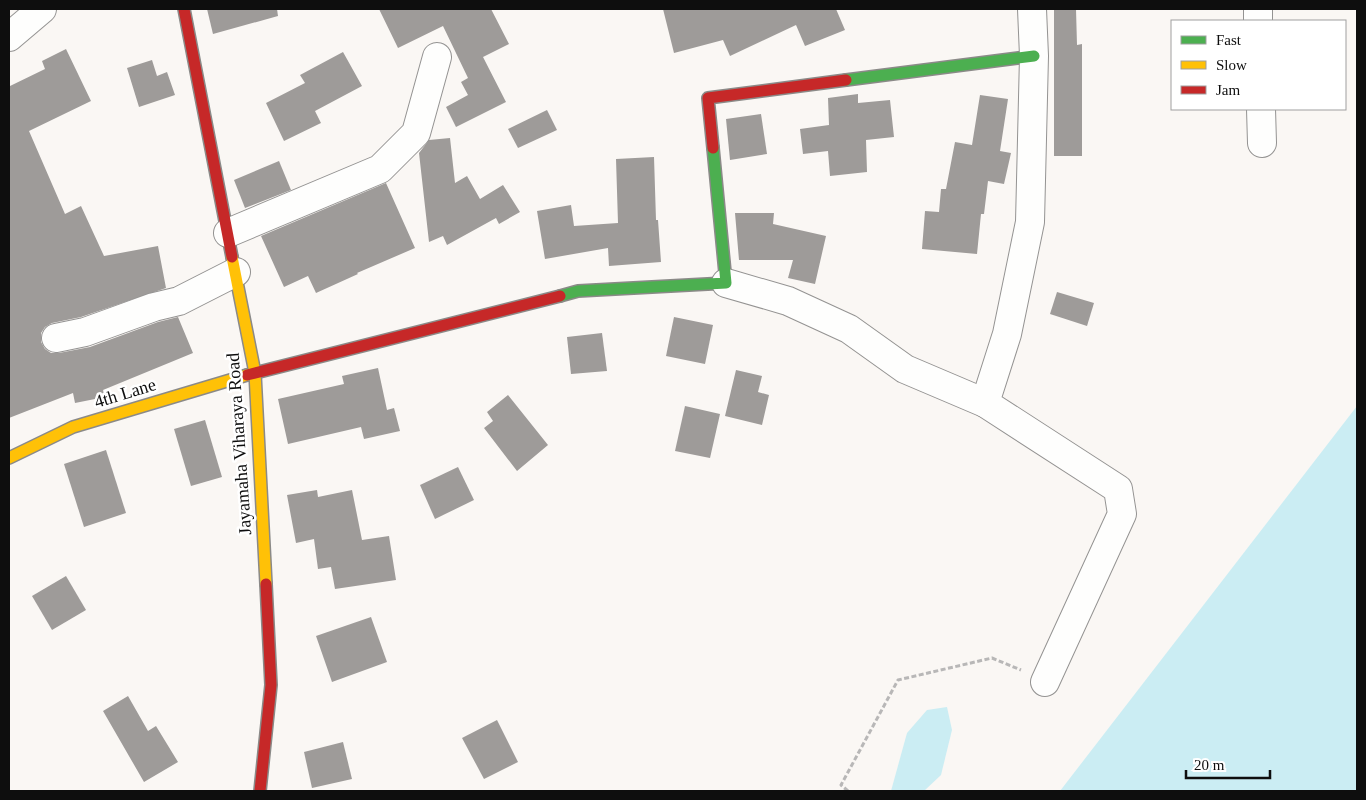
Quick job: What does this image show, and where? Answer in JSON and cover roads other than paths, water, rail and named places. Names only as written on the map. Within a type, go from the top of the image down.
[{"type":"street","points":[[9,37],[42,9]]},
{"type":"street","name":"Jayamaha Viharaya Road","points":[[184,9],[255,373],[272,685],[260,791]]},
{"type":"street","points":[[985,403],[1007,334],[1030,222],[1034,56],[1032,9]]},
{"type":"street","points":[[1034,56],[708,98],[726,284],[788,302],[849,329],[905,369],[985,403],[1118,489],[1122,514],[1045,682]]},
{"type":"street","points":[[228,232],[380,169],[416,133],[437,57]]},
{"type":"street","points":[[1261,110],[1262,143]]},
{"type":"street","points":[[56,338],[85,332],[179,301],[236,272]]},
{"type":"street","name":"4th Lane","points":[[9,458],[73,427],[255,373],[578,291],[726,284]]},
{"type":"water","points":[[1357,406],[1357,791],[1060,791]]},
{"type":"water","points":[[947,707],[952,730],[941,775],[924,791],[891,791],[907,733],[927,710]]}]
